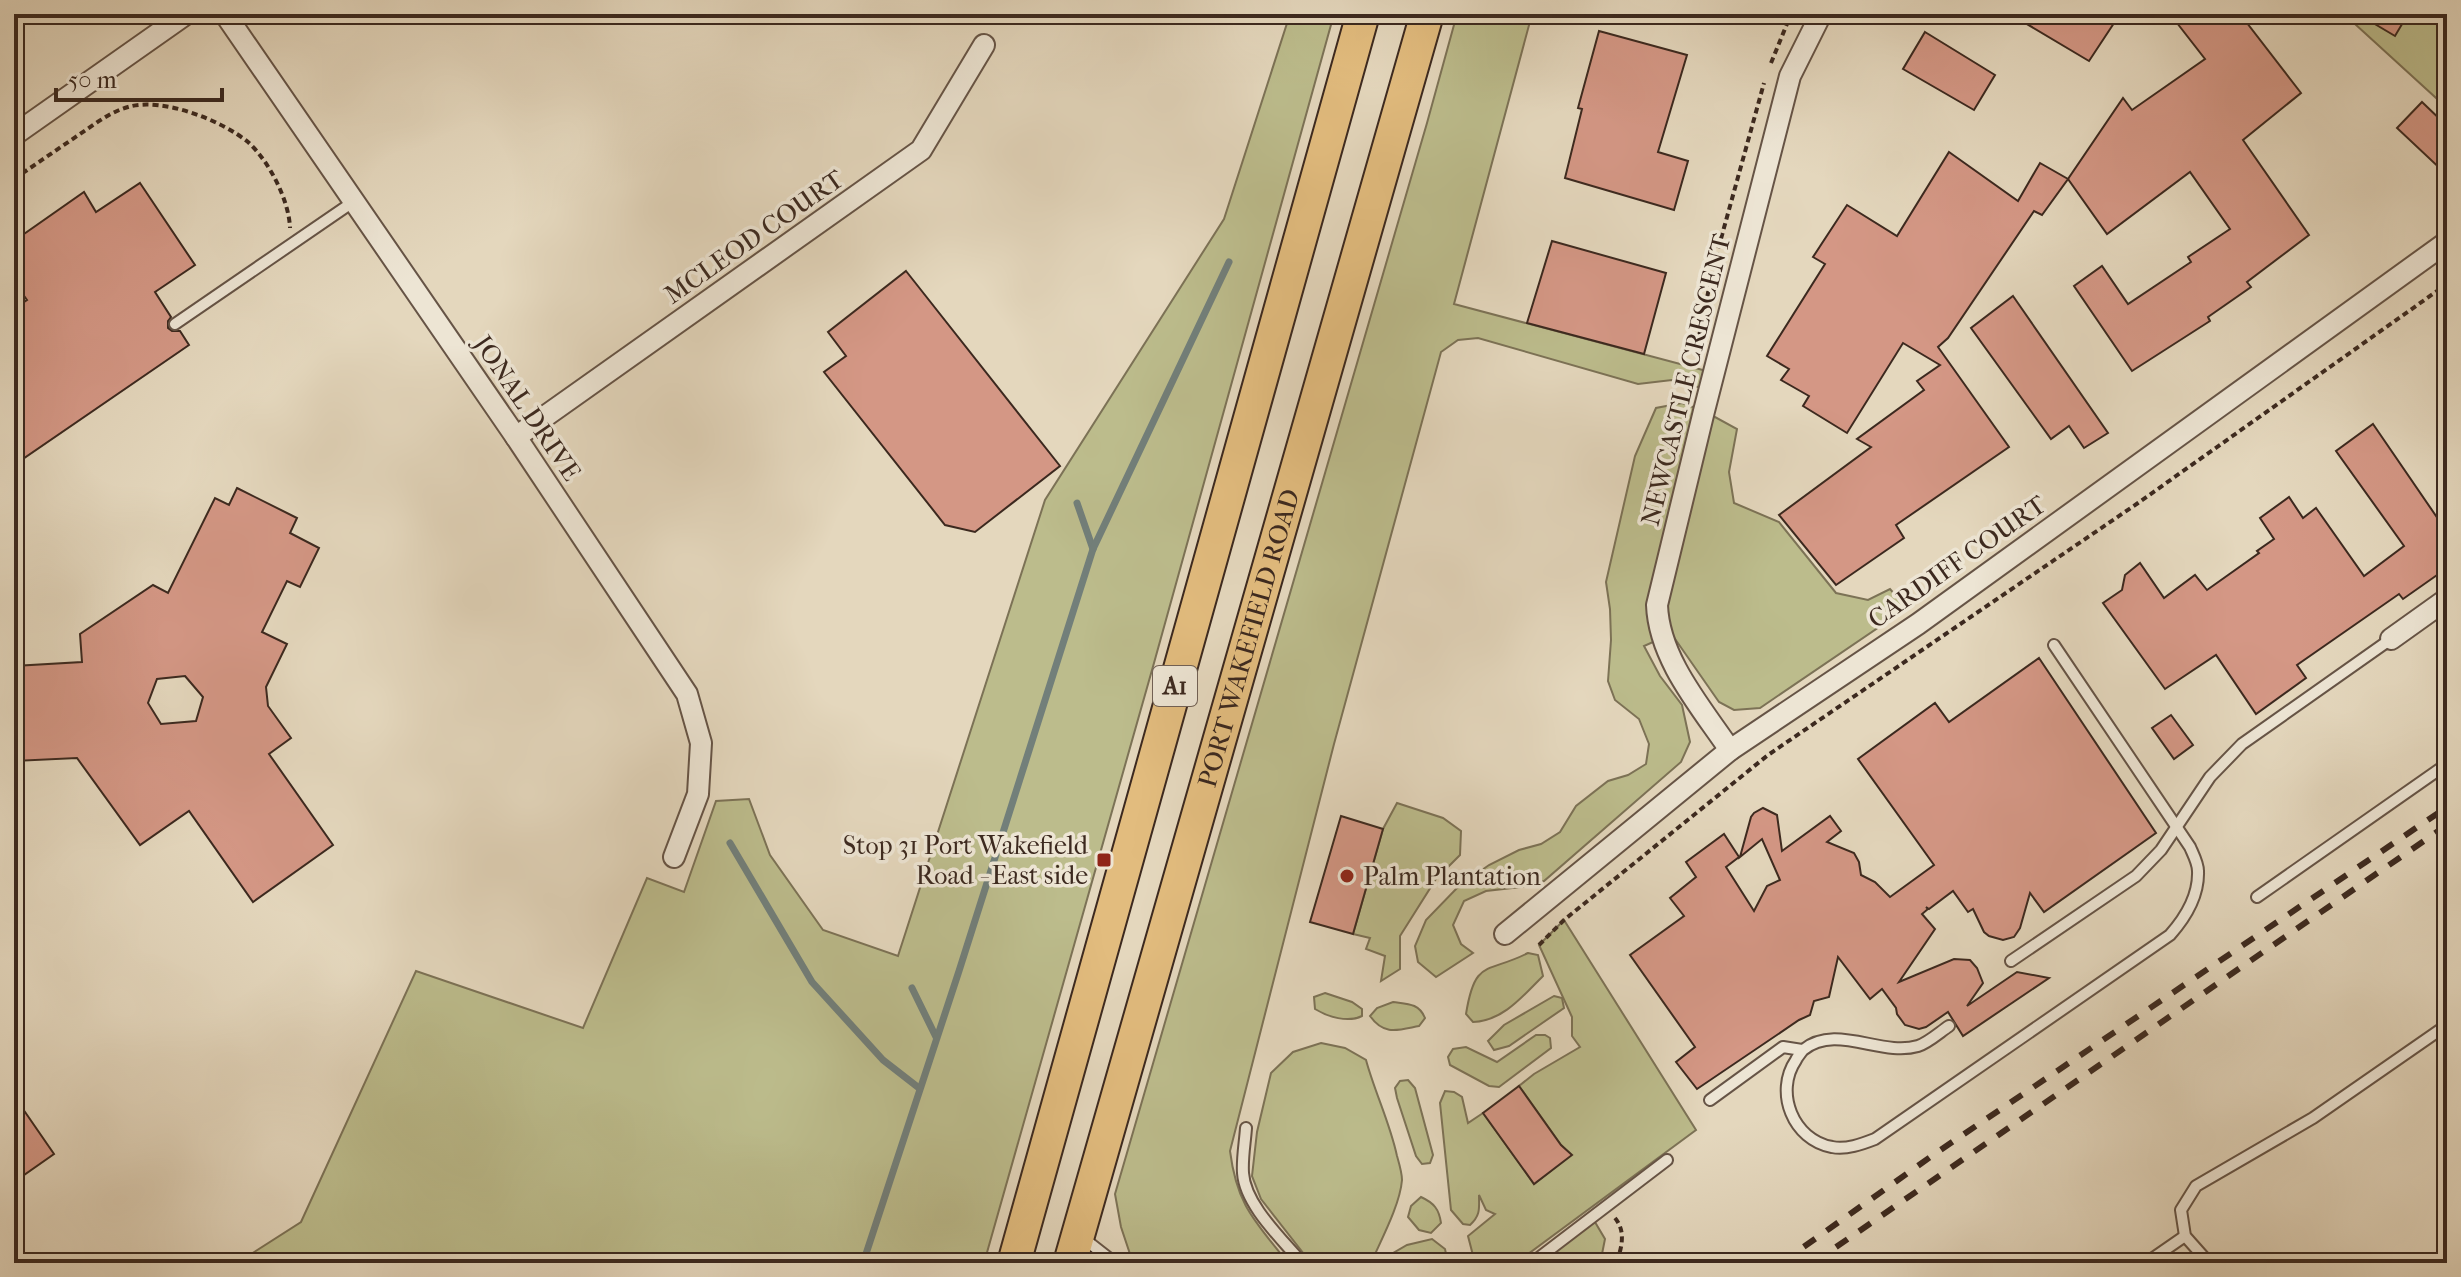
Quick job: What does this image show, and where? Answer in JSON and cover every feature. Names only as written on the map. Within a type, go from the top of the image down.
[{"type":"highway","name":"A1","points":[[1014,1263],[1363,14]]},
{"type":"highway","name":"PORT WAKEFIELD ROAD","points":[[1074,1249],[1427,14]]},
{"type":"street","points":[[14,135],[186,14]]},
{"type":"street","name":"JONAL DRIVE","points":[[225,14],[516,437],[687,694],[701,743],[698,794],[674,857]]},
{"type":"street","name":"NEWCASTLE CRESCENT","points":[[1730,750],[1682,678],[1662,638],[1657,605],[1790,76],[1821,14]]},
{"type":"street","name":"MCLEOD COURT","points":[[516,437],[921,150],[984,45]]},
{"type":"street","name":"CARDIFF COURT","points":[[1505,934],[1730,750],[1918,624],[2447,242]]},
{"type":"street","points":[[2391,639],[2447,599]]},
{"type":"lane","points":[[175,324],[353,202]]},
{"type":"lane","points":[[2011,961],[2136,876],[2161,850],[2210,777],[2242,744],[2391,639]]},
{"type":"lane","points":[[1802,1050],[1787,1078],[1786,1094],[1798,1126],[1812,1139],[1833,1147],[1856,1146],[1875,1139],[2170,935],[2185,918],[2195,894],[2199,869],[2190,847],[2054,645]]},
{"type":"lane","points":[[2257,897],[2447,764]]},
{"type":"lane","points":[[2209,1263],[2185,1236],[2181,1210],[2196,1186],[2313,1118],[2447,1025]]},
{"type":"lane","points":[[1710,1100],[1783,1047],[1802,1050],[1827,1039],[1894,1048],[1918,1046],[1949,1026]]},
{"type":"lane","points":[[1246,1128],[1243,1175],[1247,1190],[1256,1208],[1302,1263]]},
{"type":"lane","points":[[1532,1263],[1667,1160]]},
{"type":"lane","points":[[2146,1263],[2185,1236]]},
{"type":"lane","points":[[1074,1249],[1115,1263]]},
{"type":"path","points":[[1695,352],[1714,264],[1763,87],[1791,14]]},
{"type":"path","points":[[14,179],[108,115],[130,106],[186,109],[248,143],[277,181],[289,216],[290,243]]},
{"type":"path","points":[[1539,945],[1564,920],[1768,755],[2138,503],[2447,284]]},
{"type":"path","points":[[1606,1206],[1620,1224],[1622,1247],[1616,1263]]},
{"type":"green space","points":[[1290,14],[1334,14],[984,1263],[237,1263],[301,1222],[416,971],[583,1028],[647,878],[684,892],[716,801],[749,799],[770,855],[823,930],[898,956],[1045,500],[1224,219]]},
{"type":"green space","points":[[1457,14],[1532,14],[1454,304],[1714,373],[1709,390],[1672,380],[1638,384],[1478,338],[1458,340],[1441,352],[1334,744],[1230,1151],[1237,1186],[1249,1212],[1288,1263],[1133,1263],[1121,1227],[1115,1194]]},
{"type":"green space","points":[[2344,14],[2447,14],[2447,108]]},
{"type":"green space","points":[[1682,403],[1737,429],[1729,472],[1734,503],[1779,522],[1836,593],[1868,600],[1890,589],[1907,608],[1760,708],[1734,710],[1719,702],[1673,636],[1644,646],[1660,676],[1682,705],[1690,742],[1681,762],[1544,881],[1530,886],[1486,891],[1464,901],[1453,925],[1461,944],[1473,953],[1436,977],[1418,962],[1415,946],[1426,920],[1458,887],[1489,865],[1519,850],[1541,844],[1560,832],[1576,806],[1608,781],[1628,775],[1646,764],[1649,744],[1639,719],[1615,700],[1608,681],[1611,640],[1606,582],[1635,456],[1656,408]]},
{"type":"green space","points":[[1397,803],[1443,818],[1461,831],[1460,855],[1436,879],[1400,936],[1400,969],[1381,981],[1385,956],[1366,949],[1370,938],[1353,934],[1383,829]]},
{"type":"green space","points":[[1564,920],[1696,1130],[1516,1263],[1475,1263],[1468,1236],[1495,1214],[1486,1210],[1479,1195],[1478,1215],[1470,1225],[1463,1224],[1451,1210],[1440,1103],[1445,1091],[1454,1092],[1462,1097],[1468,1123],[1483,1113],[1534,1184],[1571,1155],[1519,1086],[1580,1047],[1572,1036],[1572,1017],[1539,945]]},
{"type":"green space","points":[[1528,953],[1538,955],[1543,976],[1503,1012],[1484,1021],[1473,1022],[1466,1014],[1479,976],[1485,970]]},
{"type":"green space","points":[[1325,993],[1352,1002],[1362,1009],[1362,1016],[1338,1018],[1315,1009],[1314,997]]},
{"type":"green space","points":[[1554,996],[1562,998],[1564,1008],[1509,1046],[1494,1050],[1488,1041],[1504,1025]]},
{"type":"green space","points":[[1393,1002],[1416,1007],[1425,1018],[1419,1026],[1392,1030],[1381,1027],[1370,1016],[1377,1008]]},
{"type":"green space","points":[[1536,1035],[1550,1038],[1551,1048],[1499,1087],[1489,1086],[1450,1065],[1448,1057],[1453,1049],[1466,1047],[1497,1062]]},
{"type":"green space","points":[[1321,1043],[1345,1048],[1366,1060],[1400,1168],[1402,1180],[1398,1200],[1371,1263],[1311,1263],[1261,1199],[1252,1176],[1257,1132],[1271,1073],[1293,1052]]},
{"type":"green space","points":[[1408,1080],[1415,1088],[1433,1155],[1430,1163],[1422,1164],[1416,1156],[1397,1098],[1395,1088],[1400,1081]]},
{"type":"green space","points":[[1421,1197],[1435,1207],[1440,1218],[1441,1223],[1431,1233],[1419,1230],[1408,1217],[1411,1206]]},
{"type":"green space","points":[[1592,1217],[1605,1239],[1601,1259],[1597,1263],[1532,1263]]},
{"type":"green space","points":[[1432,1239],[1445,1249],[1448,1263],[1376,1263],[1407,1245]]},
{"type":"building","points":[[2010,14],[2120,14],[2089,61]]},
{"type":"building","points":[[2188,14],[2240,14],[2301,93],[2243,140],[2309,235],[2247,282],[2251,287],[2208,317],[2210,321],[2132,371],[2074,286],[2102,266],[2128,304],[2191,262],[2188,257],[2230,229],[2190,172],[2107,234],[2068,179],[2123,98],[2132,110],[2205,59],[2177,23]]},
{"type":"building","points":[[2358,14],[2408,14],[2395,36]]},
{"type":"building","points":[[1599,31],[1687,55],[1658,152],[1688,161],[1674,210],[1565,178],[1582,109],[1578,108]]},
{"type":"building","points":[[1925,32],[1995,75],[1974,110],[1903,69]]},
{"type":"building","points":[[2422,102],[2447,126],[2447,175],[2397,128]]},
{"type":"building","points":[[1949,152],[2018,201],[2040,163],[2068,179],[2042,215],[2034,211],[1948,338],[1938,347],[2009,447],[1896,525],[1904,538],[1836,585],[1779,515],[1871,447],[1857,439],[1924,390],[1917,381],[1940,365],[1903,343],[1847,433],[1803,406],[1809,396],[1781,380],[1789,369],[1767,356],[1825,264],[1813,257],[1847,205],[1897,236]]},
{"type":"building","points":[[140,183],[195,265],[155,292],[171,317],[168,328],[180,331],[189,345],[14,465],[14,309],[27,300],[14,282],[14,241],[84,192],[96,212]]},
{"type":"building","points":[[1552,241],[1666,273],[1644,354],[1527,323]]},
{"type":"building","points":[[906,271],[1060,466],[975,532],[945,525],[824,372],[846,356],[828,332]]},
{"type":"building","points":[[2013,296],[2108,433],[2084,448],[2069,426],[2051,439],[1971,328]]},
{"type":"building","points":[[2373,424],[2447,532],[2447,568],[2403,599],[2399,594],[2297,665],[2306,678],[2256,714],[2216,655],[2165,689],[2103,603],[2122,590],[2125,575],[2140,563],[2164,598],[2195,575],[2207,590],[2274,539],[2260,518],[2289,497],[2303,518],[2316,508],[2364,576],[2404,546],[2336,451]]},
{"type":"building","points":[[237,488],[297,518],[290,533],[319,548],[300,587],[287,581],[262,632],[287,644],[266,687],[268,706],[291,738],[269,754],[333,845],[253,902],[189,811],[140,845],[77,758],[14,761],[14,666],[82,662],[80,634],[153,585],[168,593],[215,498],[229,505]],"holes":[[[185,676],[203,697],[196,721],[161,724],[148,703],[157,679]]]},
{"type":"building","points":[[2039,658],[2156,833],[2044,912],[2030,893],[2020,928],[2014,937],[2003,940],[1989,936],[1973,909],[1968,912],[1953,891],[1929,909],[1926,907],[1928,909],[1922,914],[1935,929],[1899,982],[1954,959],[1970,960],[1983,983],[1967,1006],[2017,972],[2049,978],[1963,1036],[1948,1012],[1926,1027],[1919,1029],[1905,1025],[1882,989],[1870,999],[1838,957],[1829,997],[1814,1001],[1810,1015],[1697,1089],[1676,1062],[1695,1047],[1630,955],[1684,916],[1670,898],[1696,877],[1686,862],[1724,834],[1739,857],[1726,867],[1754,911],[1767,886],[1780,880],[1762,839],[1740,857],[1754,813],[1763,808],[1777,815],[1782,851],[1830,816],[1841,831],[1827,842],[1854,853],[1861,875],[1875,882],[1890,897],[1934,865],[1858,759],[1935,703],[1949,722]]},
{"type":"building","points":[[2171,715],[2193,745],[2174,759],[2152,728]]},
{"type":"building","name":"Palm Plantation","points":[[1341,816],[1383,829],[1353,934],[1310,922]]},
{"type":"building","points":[[1519,1086],[1561,1145],[1572,1155],[1534,1184],[1483,1113]]},
{"type":"building","points":[[14,1096],[54,1154],[14,1182]]},
{"type":"waterway","points":[[863,1263],[1093,549],[1229,262]]},
{"type":"waterway","points":[[1077,503],[1093,549]]},
{"type":"waterway","points":[[730,843],[812,982],[883,1060],[919,1088]]},
{"type":"waterway","points":[[912,988],[936,1037]]},
{"type":"railway","points":[[1781,1263],[1936,1153],[2447,807]]},
{"type":"railway","points":[[1813,1263],[2447,825]]},
{"type":"place","name":"Stop 31 Port Wakefield Road - East side","points":[[1104,860]]},
{"type":"place","name":"Palm Plantation","points":[[1347,876]]}]
